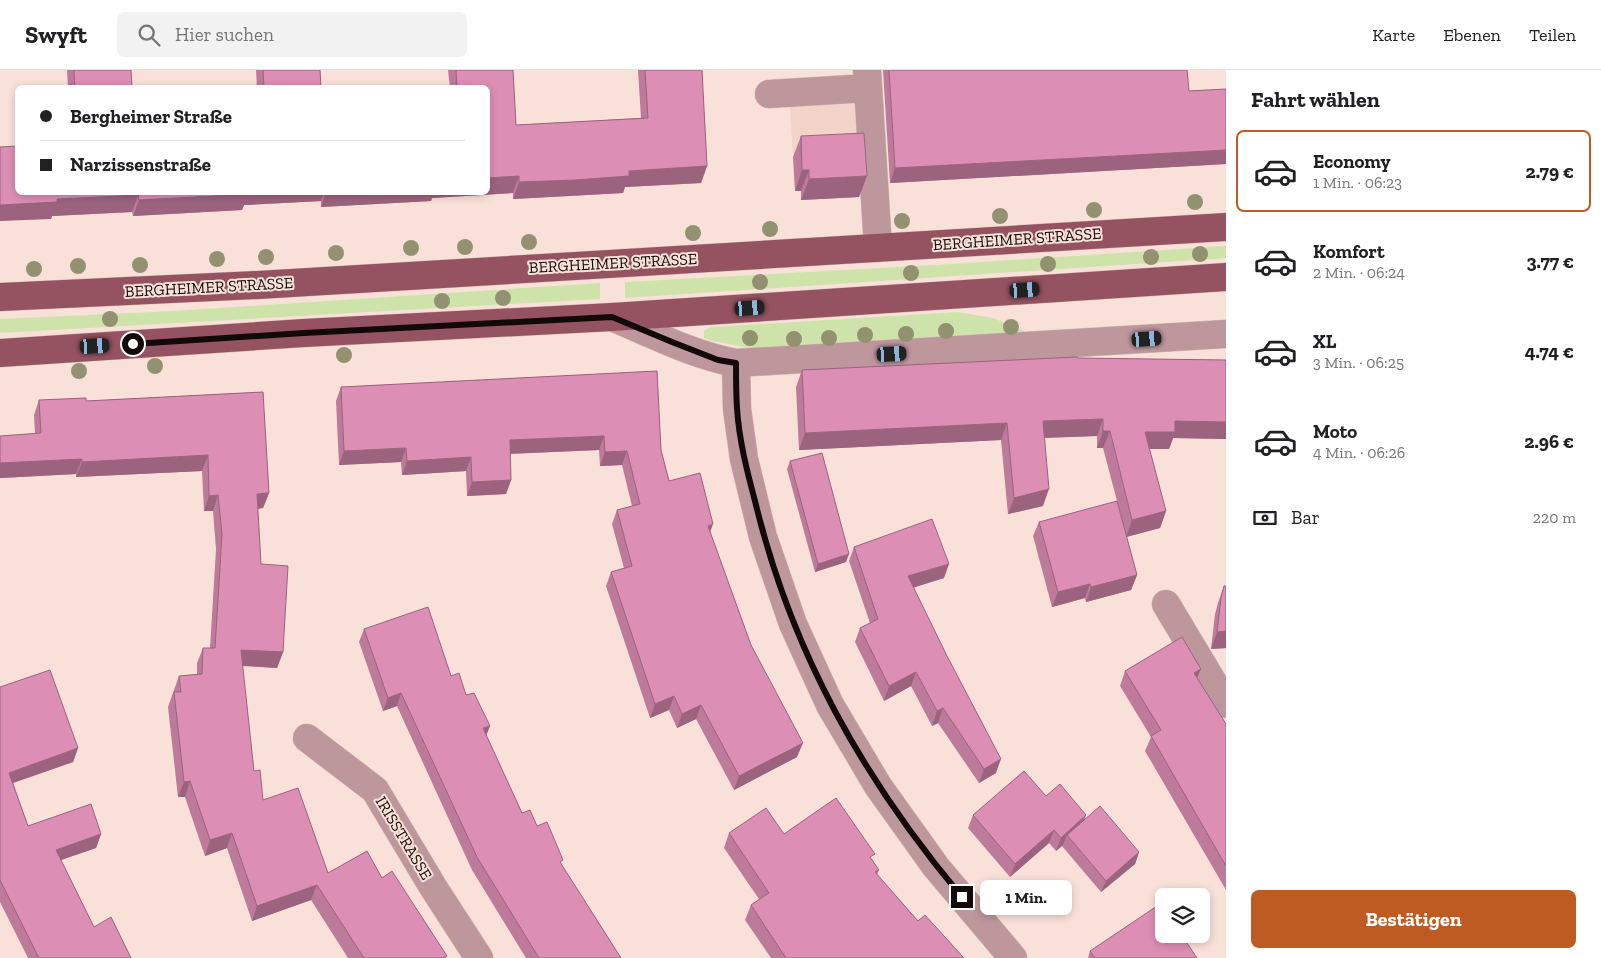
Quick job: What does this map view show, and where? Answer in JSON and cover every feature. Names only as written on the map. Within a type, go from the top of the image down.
[{"type":"main road","name":"BERGHEIMER STRASSE","points":[[0,297],[258,285],[1226,226]]},
{"type":"main road","points":[[0,352],[304,333],[612,317],[1226,277]]},
{"type":"street","points":[[769,94],[867,79],[878,248]]},
{"type":"street","points":[[612,317],[718,360],[736,363],[1226,334]]},
{"type":"street","points":[[736,363],[737,409],[742,443],[763,537],[793,624],[830,705],[878,786],[936,867],[1013,958]]},
{"type":"street","points":[[1166,604],[1226,704]]},
{"type":"street","name":"IRISSTRASSE","points":[[307,738],[376,790],[433,887],[479,958]]},
{"type":"shaded area","points":[[856,103],[859,153],[793,157],[790,107]]},
{"type":"green space","points":[[1226,246],[1226,258],[625,298],[625,282],[935,265]]},
{"type":"green space","points":[[600,283],[600,299],[0,333],[0,319],[173,311]]},
{"type":"green space","points":[[958,312],[993,318],[1032,334],[765,351],[704,338],[704,331],[711,327]]},
{"type":"building","points":[[74,70],[131,70],[132,85],[75,85]]},
{"type":"building","points":[[263,70],[320,70],[321,85],[264,85]]},
{"type":"building","points":[[456,70],[513,70],[516,125],[648,118],[645,70],[702,70],[707,166],[629,171],[629,176],[575,180],[519,182],[519,176],[490,178],[490,85],[457,85]]},
{"type":"building","points":[[889,70],[1187,70],[1189,91],[1226,89],[1226,150],[895,168]]},
{"type":"building","points":[[864,133],[867,176],[809,179],[809,170],[802,170],[801,136]]},
{"type":"building","points":[[15,146],[15,195],[138,195],[57,199],[57,202],[0,205],[0,147]]},
{"type":"building","points":[[138,195],[230,195],[139,200]]},
{"type":"building","points":[[1077,357],[1226,360],[1226,422],[1175,421],[1175,432],[1145,432],[1166,511],[1132,520],[1110,431],[1103,431],[1103,419],[1043,421],[1049,489],[1014,498],[1007,423],[805,433],[802,370]]},
{"type":"building","points":[[657,371],[661,450],[669,481],[700,473],[713,524],[708,526],[751,645],[803,743],[739,776],[701,705],[682,714],[674,696],[655,704],[611,572],[632,566],[617,510],[640,504],[627,451],[605,452],[604,436],[510,440],[511,480],[472,482],[471,457],[407,461],[406,448],[344,451],[341,387]]},
{"type":"building","points":[[263,392],[269,493],[257,494],[261,564],[288,566],[283,652],[241,650],[254,771],[260,770],[263,800],[298,788],[328,873],[367,851],[382,878],[392,871],[447,956],[443,958],[364,958],[317,885],[257,906],[232,833],[210,840],[190,781],[184,782],[174,692],[181,692],[179,676],[202,674],[203,648],[215,648],[222,534],[218,495],[209,496],[208,455],[82,462],[82,459],[0,463],[0,436],[41,433],[39,400],[86,398],[86,401]]},
{"type":"building","points":[[822,453],[849,554],[818,564],[790,461]]},
{"type":"building","points":[[1117,501],[1137,575],[1091,587],[1090,584],[1058,592],[1039,522]]},
{"type":"building","points":[[932,519],[949,564],[908,576],[1001,759],[984,769],[943,708],[937,711],[916,672],[889,686],[860,628],[878,619],[854,547]]},
{"type":"building","points":[[1224,586],[1226,586],[1226,631],[1217,632],[1221,598]]},
{"type":"building","points":[[428,607],[451,676],[459,673],[466,695],[474,693],[490,726],[483,728],[522,813],[530,810],[537,826],[547,822],[563,860],[560,862],[621,958],[539,958],[477,857],[401,693],[388,698],[364,629]]},
{"type":"building","points":[[1182,637],[1201,669],[1194,673],[1226,724],[1226,866],[1151,736],[1161,730],[1125,671]]},
{"type":"building","points":[[50,670],[78,748],[9,773],[28,826],[91,804],[101,834],[56,850],[94,927],[111,917],[131,958],[39,958],[0,880],[0,687]]},
{"type":"building","points":[[1024,771],[1046,796],[1060,784],[1086,815],[1061,838],[1054,830],[1015,864],[973,815]]},
{"type":"building","points":[[836,798],[875,854],[870,857],[879,870],[875,872],[918,921],[925,915],[964,958],[786,958],[751,905],[769,893],[729,833],[766,808],[784,834]]},
{"type":"building","points":[[1100,806],[1139,852],[1106,881],[1067,835]]},
{"type":"building","points":[[1155,907],[1155,943],[1187,943],[1197,958],[1095,958],[1090,951]]},
{"type":"route","points":[[133,344],[612,317],[718,360],[736,363],[737,409],[744,460],[763,537],[793,624],[830,705],[878,786],[936,867],[962,897]]}]
